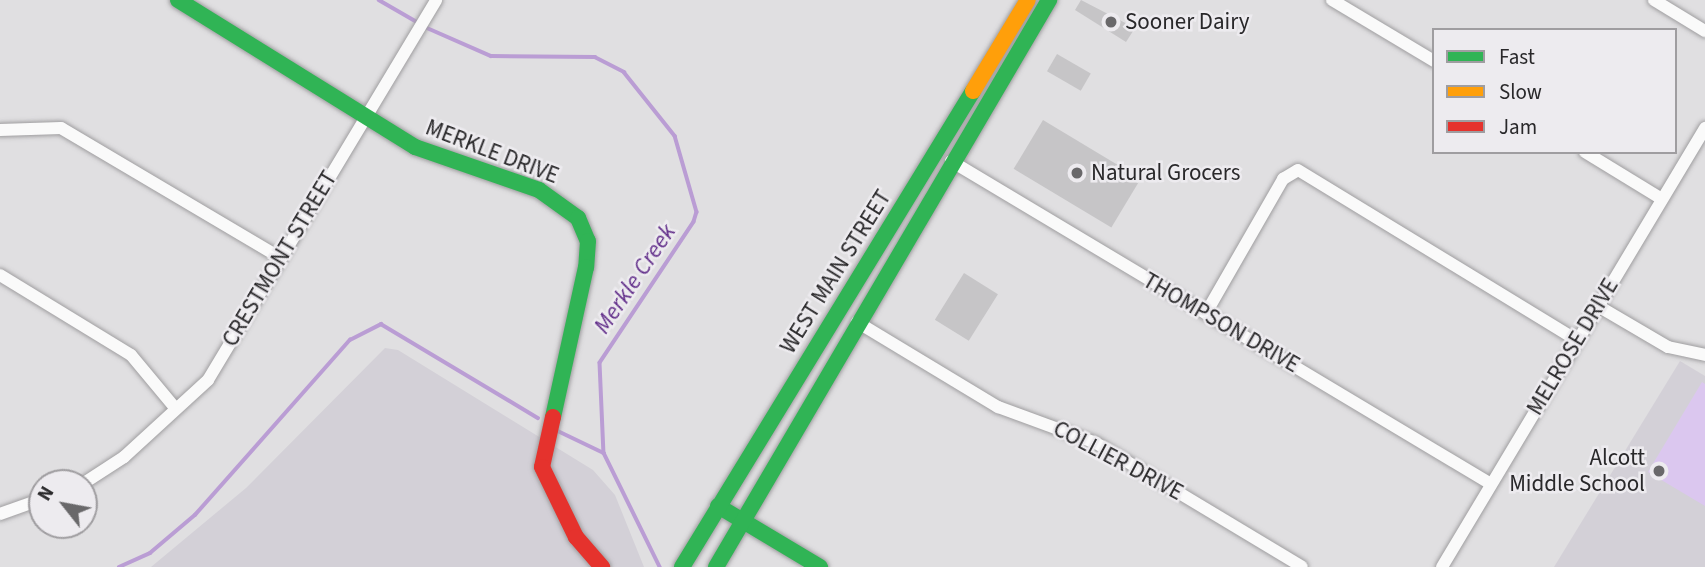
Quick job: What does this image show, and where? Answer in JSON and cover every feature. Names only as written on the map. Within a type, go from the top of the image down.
[{"type":"main road","name":"MERKLE DRIVE","points":[[178,0],[365,118],[431,156],[539,190],[578,218],[587,241],[586,267],[542,467],[576,537],[601,567]]},
{"type":"main road","name":"WEST MAIN STREET","points":[[683,566],[1028,0]]},
{"type":"main road","name":"WEST MAIN STREET","points":[[716,567],[951,161],[1049,0]]},
{"type":"main road","points":[[718,506],[820,567]]},
{"type":"street","points":[[1332,0],[1432,60]]},
{"type":"street","points":[[1654,0],[1705,31]]},
{"type":"street","name":"CRESTMONT STREET","points":[[98,472],[176,410],[208,380],[433,5]]},
{"type":"street","points":[[0,130],[45,124],[76,135],[281,258]]},
{"type":"street","name":"MELROSE DRIVE","points":[[1442,567],[1705,128]]},
{"type":"street","points":[[1588,154],[1662,199]]},
{"type":"street","name":"THOMPSON DRIVE","points":[[951,161],[1491,484]]},
{"type":"street","points":[[1206,313],[1283,180],[1298,170],[1577,340]]},
{"type":"street","points":[[0,275],[131,355],[176,410]]},
{"type":"street","points":[[1598,306],[1668,347],[1705,355]]},
{"type":"street","name":"COLLIER DRIVE","points":[[857,322],[998,407],[1096,443],[1302,567]]},
{"type":"street","points":[[0,514],[28,504]]},
{"type":"shaded area","points":[[385,348],[398,350],[593,470],[615,495],[644,567],[151,567],[246,488]]},
{"type":"shaded area","name":"Alcott Middle School","points":[[1680,361],[1705,376],[1705,567],[1554,567]]},
{"type":"shaded area","points":[[1702,382],[1705,384],[1705,506],[1648,472]]},
{"type":"building","name":"Sooner Dairy","points":[[1081,0],[1135,28],[1126,42],[1075,10]]},
{"type":"building","points":[[1057,54],[1091,74],[1081,91],[1047,71]]},
{"type":"building","name":"Natural Grocers","points":[[1043,120],[1141,179],[1111,228],[1014,169]]},
{"type":"building","points":[[964,273],[998,294],[969,341],[935,320]]},
{"type":"waterway","name":"Merkle Creek","points":[[379,0],[419,23]]},
{"type":"waterway","name":"Merkle Creek","points":[[425,27],[491,56],[595,57],[624,72],[675,136],[697,212],[694,222],[600,363],[604,453],[660,567]]},
{"type":"waterway","points":[[119,567],[150,553],[195,515],[350,340],[381,324],[538,418]]},
{"type":"waterway","points":[[558,431],[604,453]]},
{"type":"traffic: fast","points":[[178,0],[415,147],[539,190],[578,218],[588,241],[586,267],[553,417]]},
{"type":"traffic: fast","points":[[716,567],[1049,0]]},
{"type":"traffic: fast","points":[[682,567],[973,91]]},
{"type":"traffic: fast","points":[[718,506],[820,567]]},
{"type":"traffic: slow","points":[[973,91],[1028,0]]},
{"type":"traffic: jam","points":[[553,417],[542,467],[576,537],[602,567]]},
{"type":"place","name":"Sooner Dairy","points":[[1111,22]]},
{"type":"place","name":"Natural Grocers","points":[[1077,173]]},
{"type":"place","name":"Alcott Middle School","points":[[1659,471]]}]
